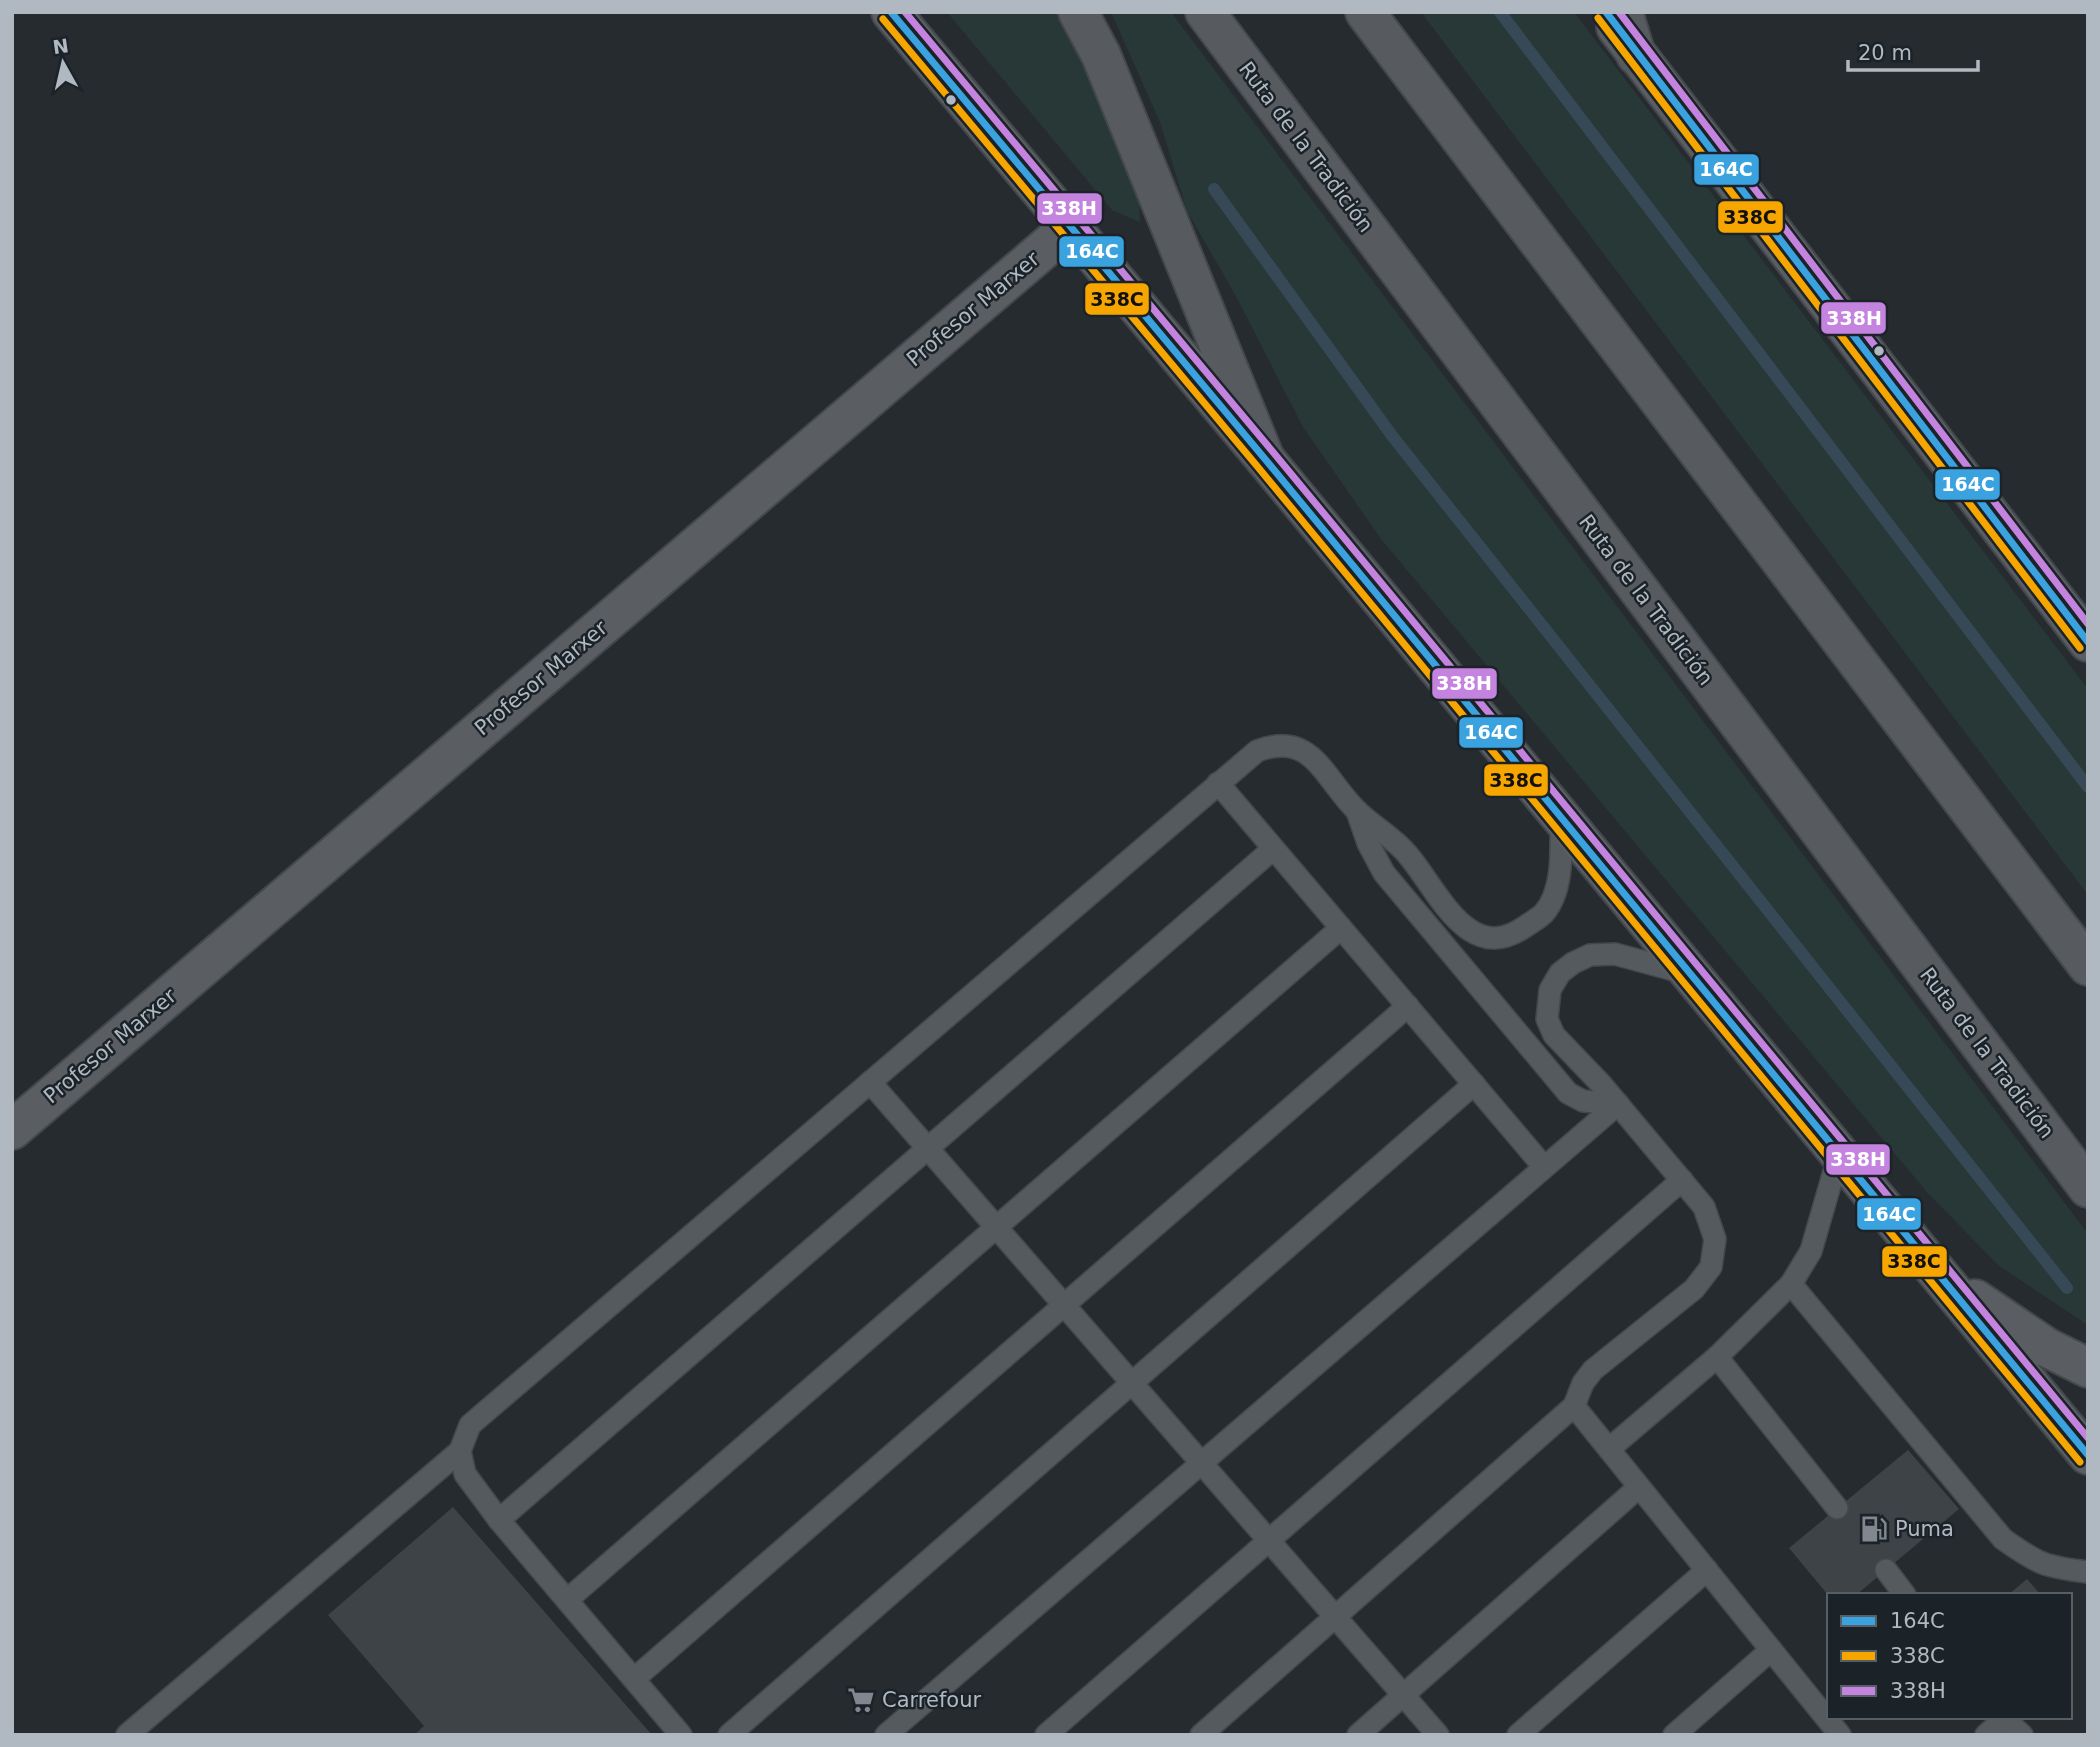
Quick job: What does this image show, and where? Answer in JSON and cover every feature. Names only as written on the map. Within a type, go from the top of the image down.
[{"type":"main road","points":[[891,12],[1265,459],[2088,1455]]},
{"type":"main road","points":[[1078,12],[1101,55],[1265,459]]},
{"type":"main road","name":"Ruta de la Tradición","points":[[1205,12],[2088,1188]]},
{"type":"main road","points":[[1365,12],[2088,965]]},
{"type":"main road","points":[[1606,12],[1636,55],[2088,642]]},
{"type":"main road","points":[[1623,12],[1636,55]]},
{"type":"main road","name":"Profesor Marxer","points":[[12,1129],[1071,226]]},
{"type":"main road","points":[[1938,1274],[2046,1347],[2088,1368]]},
{"type":"lane","points":[[127,1735],[460,1451],[470,1425],[1257,751],[1285,744],[1309,755],[1357,811],[1407,853],[1457,921],[1479,937],[1507,937],[1544,913],[1554,893],[1560,865],[1562,818]]},
{"type":"lane","points":[[1218,783],[1544,1167]]},
{"type":"lane","points":[[1357,811],[1368,844],[1384,873],[1568,1093],[1583,1101],[1618,1104]]},
{"type":"lane","points":[[499,1520],[1273,849]]},
{"type":"lane","points":[[567,1600],[1341,928]]},
{"type":"lane","points":[[1201,1735],[1574,1406],[1583,1383],[1593,1370],[1694,1289],[1711,1266],[1715,1238],[1704,1207],[1618,1104],[1554,1035],[1547,1019],[1550,990],[1560,973],[1590,955],[1615,954],[1690,975]]},
{"type":"lane","points":[[634,1679],[1408,1006]]},
{"type":"lane","points":[[870,1082],[1438,1735]]},
{"type":"lane","points":[[729,1735],[1474,1084]]},
{"type":"lane","points":[[886,1735],[1618,1104]]},
{"type":"lane","points":[[1609,1449],[1717,1356],[1791,1284],[1811,1251],[1839,1154]]},
{"type":"lane","points":[[1045,1735],[1682,1180]]},
{"type":"lane","points":[[1791,1284],[2003,1539],[2033,1561],[2052,1568],[2088,1572]]},
{"type":"lane","points":[[1717,1356],[1837,1508]]},
{"type":"lane","points":[[1574,1406],[1834,1732]]},
{"type":"lane","points":[[460,1451],[465,1474],[499,1520],[681,1735]]},
{"type":"lane","points":[[1358,1735],[1639,1487]]},
{"type":"lane","points":[[1518,1735],[1707,1570]]},
{"type":"lane","points":[[1886,1570],[1903,1593]]},
{"type":"lane","points":[[1674,1735],[1771,1650]]},
{"type":"lane","points":[[1986,1735],[2002,1719]]},
{"type":"lane","points":[[2004,1719],[2022,1735]]},
{"type":"shaded area","points":[[947,12],[1061,12],[1139,195],[1140,222],[1112,210]]},
{"type":"shaded area","points":[[1111,12],[1171,12],[2088,1234],[2088,1325],[1998,1265],[1926,1191],[1381,539],[1303,427],[1237,298],[1187,211],[1160,122]]},
{"type":"shaded area","points":[[1421,12],[1574,12],[2088,689],[2088,895]]},
{"type":"building","name":"Puma","points":[[1908,1450],[1959,1509],[1858,1593],[1827,1594],[1789,1548]]},
{"type":"building","points":[[453,1507],[652,1735],[414,1735],[424,1726],[328,1615]]},
{"type":"building","points":[[2027,1579],[2039,1593],[2010,1593]]},
{"type":"waterway","points":[[1500,12],[2088,787]]},
{"type":"waterway","points":[[1214,189],[1393,437],[2067,1288]]},
{"type":"transit line","name":"164C","points":[[891,12],[1265,459],[2088,1455]]},
{"type":"transit line","name":"338H","points":[[905,12],[1273,452],[2088,1438]]},
{"type":"transit line","name":"164C","points":[[1606,12],[2088,642]]},
{"type":"transit line","name":"338H","points":[[1619,12],[2088,624]]},
{"type":"transit line","name":"338C","points":[[1598,18],[2080,648]]},
{"type":"transit line","name":"338C","points":[[883,19],[1257,466],[2080,1462]]},
{"type":"place","name":"Puma","points":[[1874,1529]]},
{"type":"place","name":"Carrefour","points":[[861,1700]]}]
